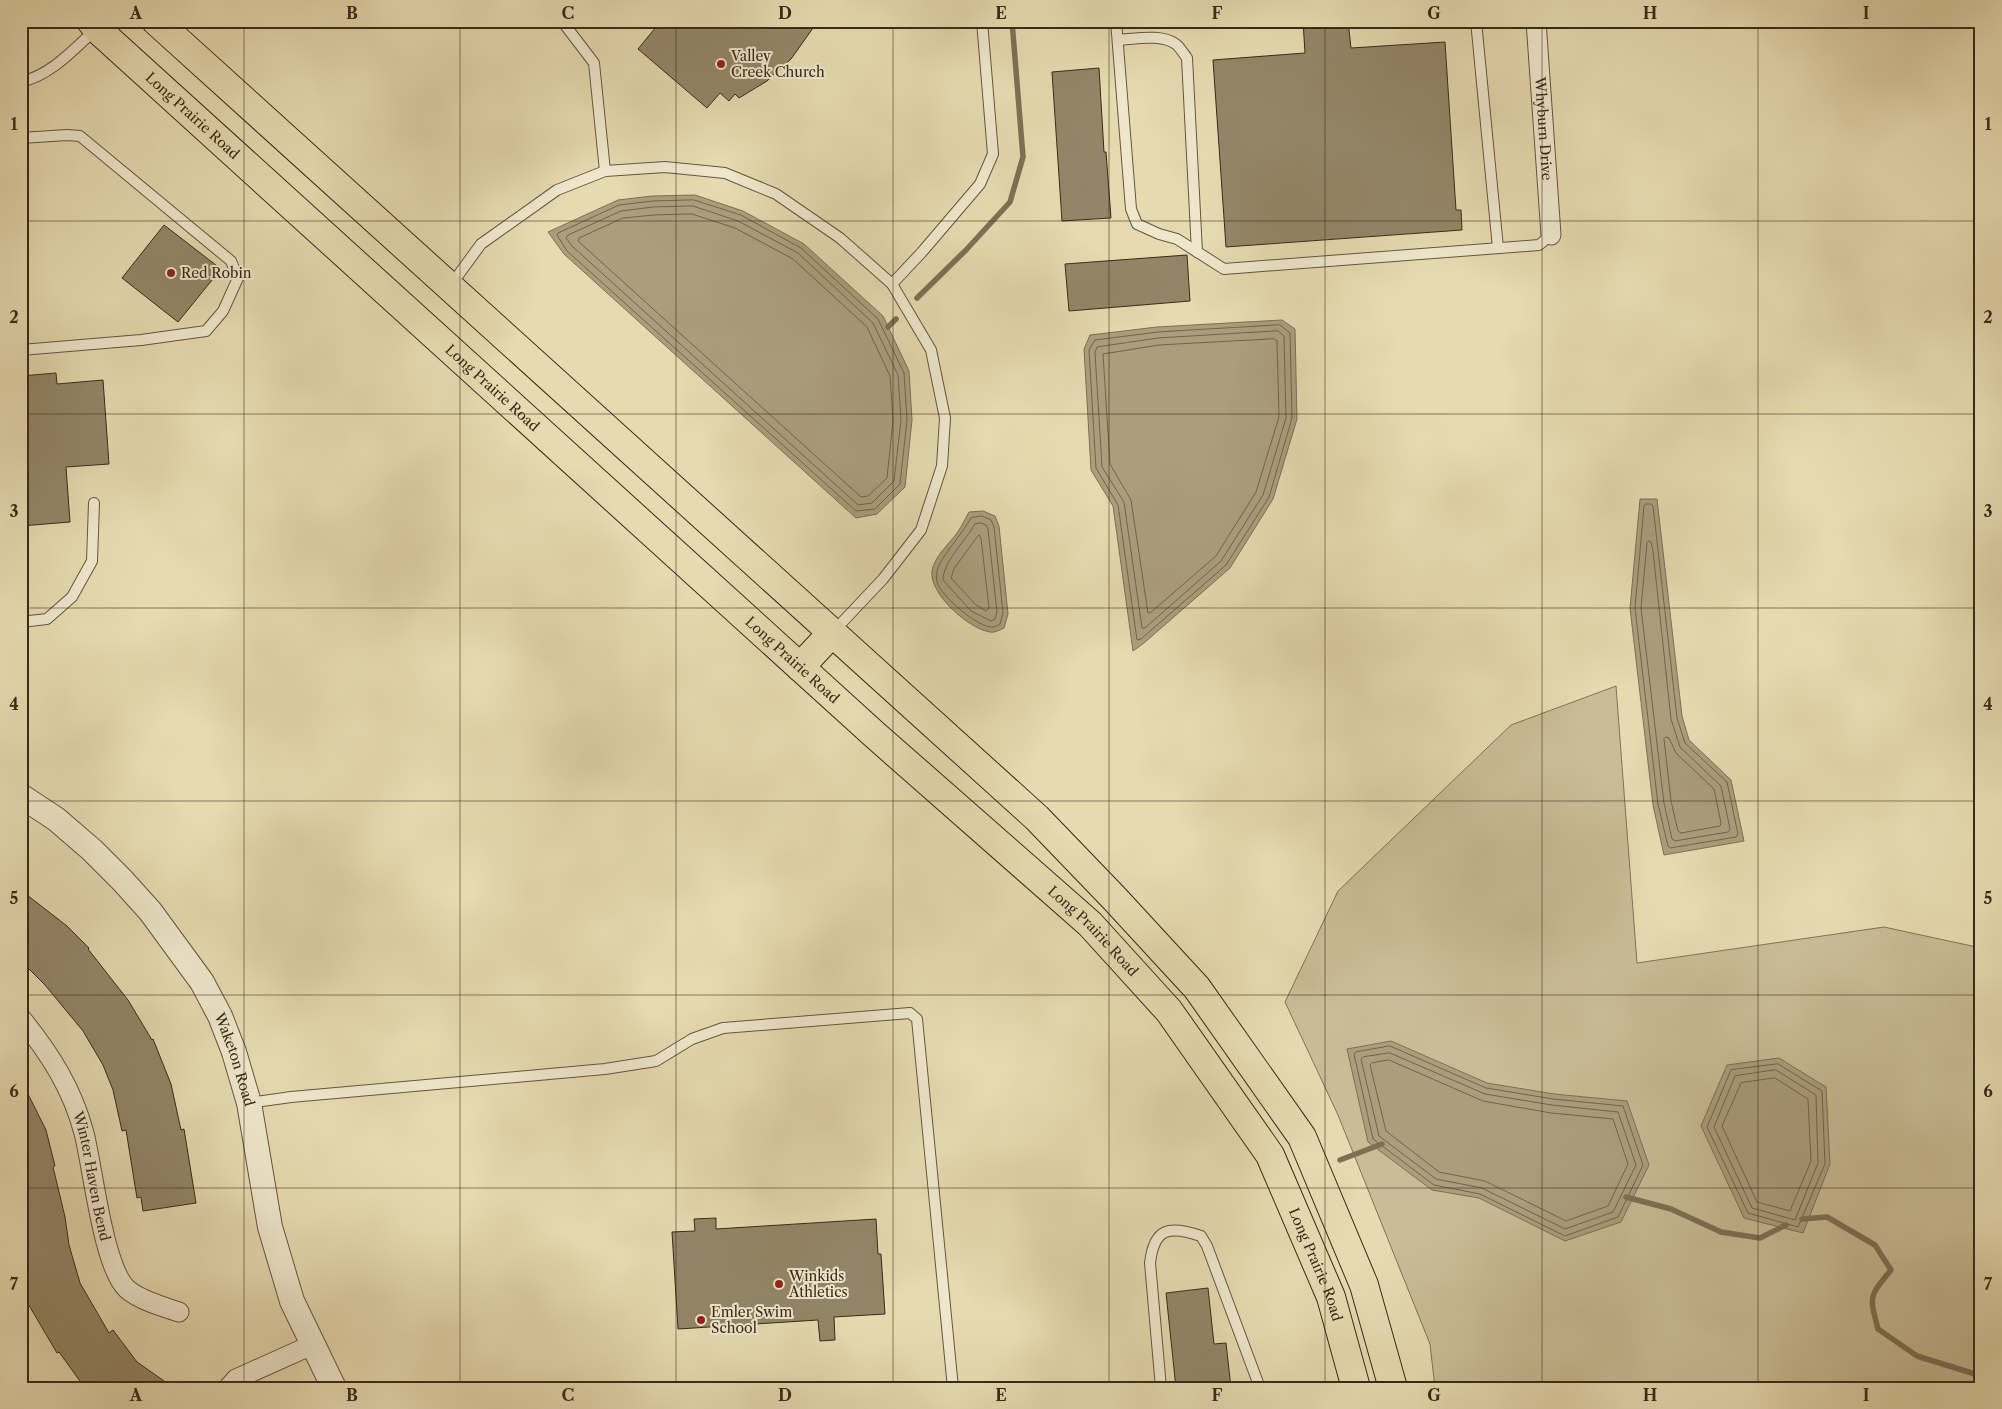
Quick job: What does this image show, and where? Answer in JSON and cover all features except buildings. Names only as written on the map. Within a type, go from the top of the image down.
[{"type":"main road","points":[[156,21],[1037,818],[1197,988],[1302,1138],[1364,1285],[1394,1388]]},
{"type":"main road","name":"Long Prairie Road","points":[[98,24],[800,667],[1090,924],[1169,1010],[1270,1155],[1330,1297],[1356,1388]]},
{"type":"main road","points":[[800,667],[832,633]]},
{"type":"street","name":"Whyburn Drive","points":[[1536,21],[1552,235]]},
{"type":"street","name":"Waketon Road","points":[[21,796],[56,819],[92,850],[150,911],[202,982],[220,1016],[234,1052],[249,1103],[270,1227],[292,1301],[333,1387]]},
{"type":"street","name":"Winter Haven Bend","points":[[21,1018],[47,1050],[68,1089],[84,1133],[98,1206],[116,1272],[127,1289],[150,1302],[179,1312]]},
{"type":"street","points":[[228,1388],[236,1379],[314,1344]]},
{"type":"lane","points":[[562,21],[594,63],[605,171]]},
{"type":"lane","points":[[892,284],[980,184],[993,154],[982,21]]},
{"type":"lane","points":[[1116,21],[1131,209],[1136,224],[1177,239],[1224,269],[1539,245],[1552,235]]},
{"type":"lane","points":[[1476,21],[1498,248]]},
{"type":"lane","points":[[21,82],[30,80],[52,67],[98,24]]},
{"type":"lane","points":[[1118,40],[1152,38],[1167,41],[1177,45],[1187,58],[1197,252]]},
{"type":"lane","points":[[21,138],[67,134],[80,136],[231,261],[238,278],[223,311],[206,331],[142,340],[21,350]]},
{"type":"lane","points":[[450,287],[481,244],[557,190],[605,171],[665,167],[726,173],[776,194],[840,238],[892,284],[931,350],[946,418],[942,466],[921,530],[883,579],[832,633]]},
{"type":"lane","points":[[21,622],[47,619],[72,597],[92,561],[94,503]]},
{"type":"lane","points":[[249,1103],[291,1096],[605,1069],[656,1061],[692,1039],[723,1028],[910,1013],[917,1019],[953,1388]]},
{"type":"lane","points":[[1161,1388],[1150,1263],[1152,1245],[1159,1235],[1172,1230],[1187,1231],[1201,1236],[1207,1246],[1260,1388]]},
{"type":"shaded area","points":[[1616,686],[1637,963],[1884,927],[1981,948],[1981,1388],[1435,1388],[1430,1344],[1338,1115],[1285,1002],[1338,891],[1511,725]]},
{"type":"water","points":[[695,195],[743,211],[804,244],[883,316],[909,371],[912,420],[905,487],[877,514],[856,518],[564,254],[548,232],[618,200],[652,196]]},
{"type":"water","points":[[1282,320],[1295,329],[1297,419],[1273,499],[1230,568],[1133,651],[1113,506],[1091,470],[1084,349],[1090,335],[1157,327]]},
{"type":"water","points":[[1640,499],[1657,499],[1682,716],[1689,740],[1731,780],[1744,841],[1664,855],[1653,805],[1630,608]]},
{"type":"water","points":[[983,511],[995,516],[999,526],[1008,614],[1004,628],[993,632],[972,624],[943,600],[933,580],[932,571],[942,551],[957,533],[969,512]]},
{"type":"water","points":[[1391,1041],[1487,1083],[1554,1094],[1627,1101],[1649,1165],[1621,1222],[1565,1241],[1479,1198],[1432,1190],[1368,1142],[1347,1049]]},
{"type":"water","points":[[1779,1058],[1826,1087],[1830,1164],[1803,1233],[1744,1218],[1701,1126],[1727,1065]]},
{"type":"waterway","points":[[917,298],[966,250],[1010,202],[1023,157],[1012,21]]},
{"type":"waterway","points":[[888,327],[896,319]]},
{"type":"waterway","points":[[1340,1160],[1382,1144]]},
{"type":"waterway","points":[[1626,1197],[1671,1209],[1721,1232],[1760,1238],[1786,1225]]},
{"type":"waterway","points":[[1802,1219],[1827,1217],[1875,1245],[1891,1270],[1878,1286],[1873,1297],[1872,1303],[1878,1329],[1917,1356],[1975,1374],[1981,1373]]},
{"type":"place","name":"Valley Creek Church","points":[[721,64]]},
{"type":"place","name":"Red Robin","points":[[171,273]]},
{"type":"place","name":"Winkids Athletics","points":[[779,1284]]},
{"type":"place","name":"Emler Swim School","points":[[701,1320]]}]
